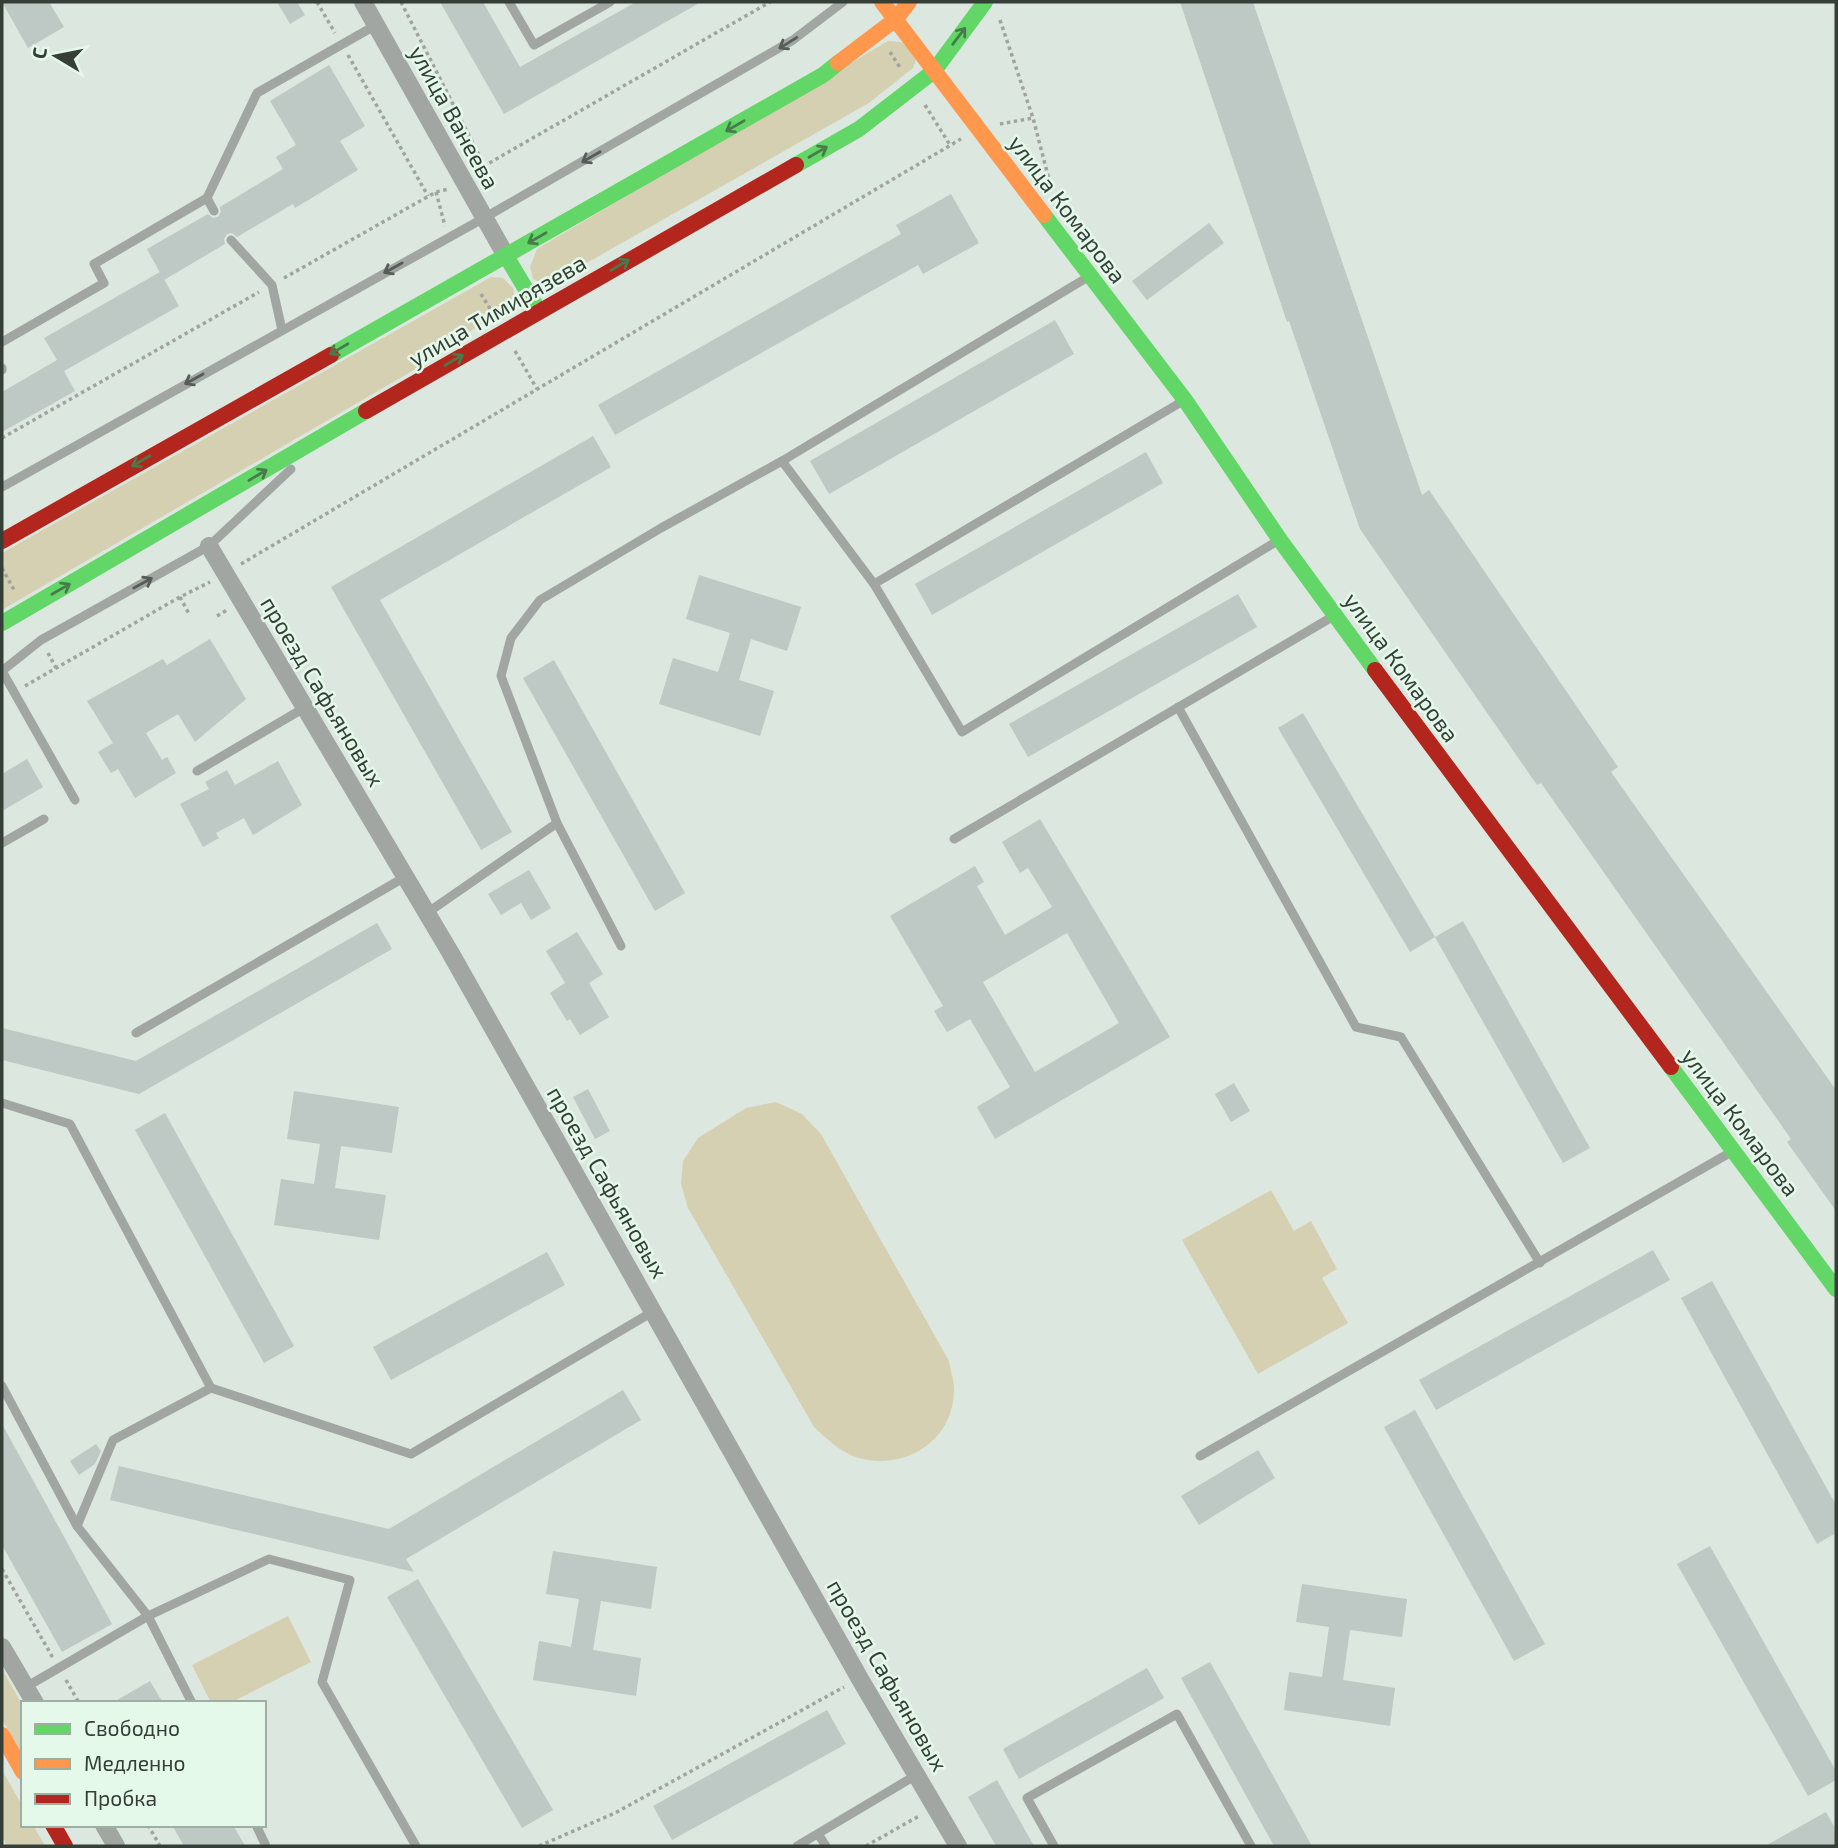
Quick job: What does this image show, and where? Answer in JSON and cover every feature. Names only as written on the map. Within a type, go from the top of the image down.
[{"type":"main road","name":"улица Комарова","points":[[882,2],[1185,400],[1280,540],[1836,1289]]},
{"type":"main road","name":"улица Тимирязева","points":[[2,541],[823,75],[896,19],[909,2]]},
{"type":"main road","name":"улица Тимирязева","points":[[2,623],[539,311],[859,129],[934,71],[985,2]]},
{"type":"main road","points":[[506,256],[539,311]]},
{"type":"main road","points":[[2,1735],[21,1768]]},
{"type":"main road","points":[[54,1827],[65,1846]]},
{"type":"street","name":"улица Ванеева","points":[[363,2],[506,256]]},
{"type":"street","name":"проезд Сафьяновых","points":[[209,546],[426,913],[654,1311],[860,1679],[958,1846]]},
{"type":"street","points":[[2,1647],[34,1701]]},
{"type":"street","points":[[105,1827],[116,1846]]},
{"type":"lane","points":[[509,2],[534,45],[610,2]]},
{"type":"lane","points":[[2,487],[484,218],[793,40],[843,2]]},
{"type":"lane","points":[[2,342],[104,283],[94,264],[207,198],[257,93],[376,25]]},
{"type":"lane","points":[[207,198],[214,211]]},
{"type":"lane","points":[[231,240],[272,285],[282,330]]},
{"type":"lane","points":[[621,946],[557,823],[501,676],[511,638],[540,600],[662,527],[782,461],[1090,276]]},
{"type":"lane","points":[[874,584],[1185,400]]},
{"type":"lane","points":[[75,800],[2,671],[41,640],[209,546],[331,432]]},
{"type":"lane","points":[[782,461],[874,584],[962,732],[1280,540]]},
{"type":"lane","points":[[954,839],[1335,615]]},
{"type":"lane","points":[[197,771],[304,708]]},
{"type":"lane","points":[[1178,708],[1356,1027],[1401,1037],[1540,1263]]},
{"type":"lane","points":[[2,843],[44,819]]},
{"type":"lane","points":[[426,913],[557,823]]},
{"type":"lane","points":[[136,1033],[405,877]]},
{"type":"lane","points":[[2,1103],[70,1124],[211,1388],[411,1454],[654,1311]]},
{"type":"lane","points":[[1200,1457],[1734,1151]]},
{"type":"lane","points":[[2,1386],[77,1526],[148,1616],[191,1701]]},
{"type":"lane","points":[[77,1526],[113,1440],[211,1388]]},
{"type":"lane","points":[[26,1687],[148,1616],[269,1559],[350,1580],[322,1682],[416,1846]]},
{"type":"lane","points":[[1054,1846],[1027,1798],[1177,1714],[1251,1846]]},
{"type":"lane","points":[[797,1846],[918,1774]]},
{"type":"lane","points":[[257,1827],[266,1846]]},
{"type":"lane","points":[[818,1834],[825,1846]]},
{"type":"path","points":[[317,2],[428,196]]},
{"type":"path","points":[[401,2],[485,166]]},
{"type":"path","points":[[2,438],[428,196],[465,186],[485,166],[770,2]]},
{"type":"path","points":[[999,15],[1053,195]]},
{"type":"path","points":[[14,693],[225,574],[978,128],[1032,118]]},
{"type":"path","points":[[180,597],[189,614]]},
{"type":"path","points":[[217,616],[231,608]]},
{"type":"path","points":[[2,1569],[78,1701]]},
{"type":"path","points":[[539,1846],[615,1813],[860,1679]]},
{"type":"path","points":[[866,1846],[936,1806]]},
{"type":"path","points":[[149,1827],[160,1846]]},
{"type":"shaded area","points":[[888,41],[902,42],[916,59],[913,68],[869,103],[553,282],[542,283],[533,279],[530,267],[537,249]]},
{"type":"shaded area","points":[[491,277],[503,278],[513,288],[515,299],[509,309],[432,353],[414,370],[2,610],[2,553]]},
{"type":"shaded area","points":[[776,1102],[802,1114],[821,1134],[949,1361],[954,1388],[946,1423],[937,1436],[910,1455],[877,1461],[852,1456],[814,1427],[688,1208],[681,1184],[683,1161],[698,1138],[746,1108]]},
{"type":"shaded area","points":[[1271,1190],[1294,1231],[1311,1221],[1337,1269],[1322,1278],[1348,1323],[1258,1374],[1182,1240]]},
{"type":"shaded area","points":[[288,1616],[311,1662],[234,1701],[210,1701],[192,1665]]},
{"type":"shaded area","points":[[2,1669],[21,1702],[21,1752],[2,1719]]},
{"type":"shaded area","points":[[2,1770],[21,1803],[21,1827],[34,1827],[45,1846],[7,1846],[2,1836]]},
{"type":"building","points":[[2,2],[49,2],[64,27],[28,48]]},
{"type":"building","points":[[277,2],[297,2],[305,15],[290,24]]},
{"type":"building","points":[[440,2],[483,2],[520,67],[636,2],[701,2],[504,114]]},
{"type":"building","points":[[1180,2],[1253,2],[1422,495],[1429,490],[1618,767],[1611,772],[1836,1090],[1836,1211],[1787,1142],[1791,1139],[1541,783],[1537,785],[1360,529],[1289,321],[1287,322]]},
{"type":"building","points":[[329,65],[365,126],[340,141],[358,170],[295,208],[293,204],[237,237],[232,233],[227,234],[225,244],[164,280],[147,249],[208,214],[213,218],[218,217],[220,207],[283,169],[276,157],[296,145],[270,101]]},
{"type":"building","points":[[951,194],[979,243],[923,274],[918,265],[615,435],[598,405],[901,234],[896,225]]},
{"type":"building","points":[[1209,223],[1224,243],[1147,300],[1132,281]]},
{"type":"building","points":[[160,272],[179,306],[64,371],[75,391],[2,432],[2,392],[57,360],[44,338]]},
{"type":"building","points":[[1055,320],[1074,354],[829,494],[810,461]]},
{"type":"building","points":[[593,436],[611,467],[380,600],[512,832],[481,850],[331,587]]},
{"type":"building","points":[[1146,452],[1163,483],[932,615],[915,584]]},
{"type":"building","points":[[699,575],[801,607],[787,651],[751,639],[739,680],[774,691],[760,736],[659,704],[673,658],[718,672],[730,633],[686,619]]},
{"type":"building","points":[[1238,594],[1257,627],[1028,757],[1009,724]]},
{"type":"building","points":[[210,639],[246,699],[195,742],[178,714],[146,733],[162,760],[167,757],[176,773],[135,798],[118,769],[111,773],[98,752],[113,743],[87,701],[163,659],[167,665]]},
{"type":"building","points":[[554,660],[685,893],[655,911],[523,678]]},
{"type":"building","points":[[1303,713],[1435,937],[1410,952],[1278,728]]},
{"type":"building","points":[[27,759],[43,787],[2,811],[2,774]]},
{"type":"building","points":[[278,761],[302,805],[253,835],[244,818],[216,833],[219,838],[203,847],[180,804],[209,789],[205,782],[227,770],[235,785]]},
{"type":"building","points":[[1040,819],[1170,1037],[995,1139],[977,1107],[1010,1087],[970,1019],[947,1032],[934,1011],[943,1006],[890,916],[975,866],[984,882],[977,886],[1005,935],[1052,907],[1028,868],[1020,873],[1002,842]],"holes":[[[1067,933],[1119,1023],[1035,1072],[983,982]]]},
{"type":"building","points":[[529,870],[551,908],[531,920],[521,903],[501,915],[488,894]]},
{"type":"building","points":[[1463,921],[1590,1148],[1563,1163],[1435,937]]},
{"type":"building","points":[[377,923],[392,949],[139,1094],[2,1060],[2,1028],[136,1061]]},
{"type":"building","points":[[577,932],[603,974],[589,983],[609,1017],[580,1035],[570,1019],[567,1021],[550,993],[565,983],[546,951]]},
{"type":"building","points":[[1234,1083],[1250,1111],[1231,1122],[1215,1094]]},
{"type":"building","points":[[588,1089],[610,1131],[595,1139],[573,1097]]},
{"type":"building","points":[[294,1091],[399,1107],[392,1153],[341,1146],[335,1188],[386,1195],[379,1240],[274,1225],[281,1179],[314,1184],[320,1144],[287,1139]]},
{"type":"building","points":[[165,1113],[294,1346],[264,1363],[135,1130]]},
{"type":"building","points":[[1653,1250],[1670,1280],[1436,1410],[1419,1380]]},
{"type":"building","points":[[547,1252],[565,1285],[391,1380],[373,1347]]},
{"type":"building","points":[[1712,1281],[1836,1505],[1836,1533],[1817,1544],[1681,1298]]},
{"type":"building","points":[[623,1390],[641,1420],[406,1559],[414,1572],[110,1500],[119,1466],[389,1529]]},
{"type":"building","points":[[1415,1410],[1545,1644],[1514,1661],[1384,1427]]},
{"type":"building","points":[[2,1424],[112,1624],[62,1652],[2,1545]]},
{"type":"building","points":[[96,1444],[101,1451],[95,1464],[79,1475],[70,1461]]},
{"type":"building","points":[[1258,1450],[1275,1478],[1199,1525],[1181,1496]]},
{"type":"building","points":[[1710,1546],[1836,1771],[1836,1780],[1808,1796],[1677,1564]]},
{"type":"building","points":[[553,1551],[657,1567],[651,1609],[601,1601],[593,1650],[641,1658],[636,1696],[533,1680],[539,1641],[571,1647],[579,1599],[546,1594]]},
{"type":"building","points":[[418,1579],[553,1810],[522,1828],[387,1597]]},
{"type":"building","points":[[1302,1584],[1407,1599],[1402,1637],[1350,1630],[1343,1680],[1395,1688],[1390,1726],[1284,1710],[1289,1672],[1322,1677],[1329,1627],[1296,1622]]},
{"type":"building","points":[[1210,1662],[1312,1846],[1274,1846],[1181,1678]]},
{"type":"building","points":[[1147,1668],[1164,1698],[1019,1779],[1003,1749]]},
{"type":"building","points":[[150,1681],[162,1701],[115,1701]]},
{"type":"building","points":[[827,1710],[846,1744],[672,1840],[653,1806]]},
{"type":"building","points":[[997,1780],[1034,1846],[996,1846],[968,1797]]},
{"type":"building","points":[[1826,1812],[1836,1830],[1836,1846],[1765,1846]]},
{"type":"building","points":[[173,1827],[234,1827],[245,1846],[184,1846]]},
{"type":"traffic: fast","points":[[796,165],[859,129],[934,71],[985,2]]},
{"type":"traffic: fast","points":[[331,355],[823,75],[838,63]]},
{"type":"traffic: fast","points":[[1044,215],[1185,400],[1280,540],[1375,670]]},
{"type":"traffic: fast","points":[[506,256],[539,311]]},
{"type":"traffic: fast","points":[[2,623],[366,411]]},
{"type":"traffic: fast","points":[[1671,1067],[1836,1289]]},
{"type":"traffic: slow","points":[[882,2],[1044,215]]},
{"type":"traffic: slow","points":[[838,63],[896,19],[909,2]]},
{"type":"traffic: slow","points":[[2,1735],[21,1768]]},
{"type":"traffic: jam","points":[[366,411],[796,165]]},
{"type":"traffic: jam","points":[[2,541],[331,355]]},
{"type":"traffic: jam","points":[[1375,670],[1671,1067]]},
{"type":"traffic: jam","points":[[54,1827],[65,1846]]}]
